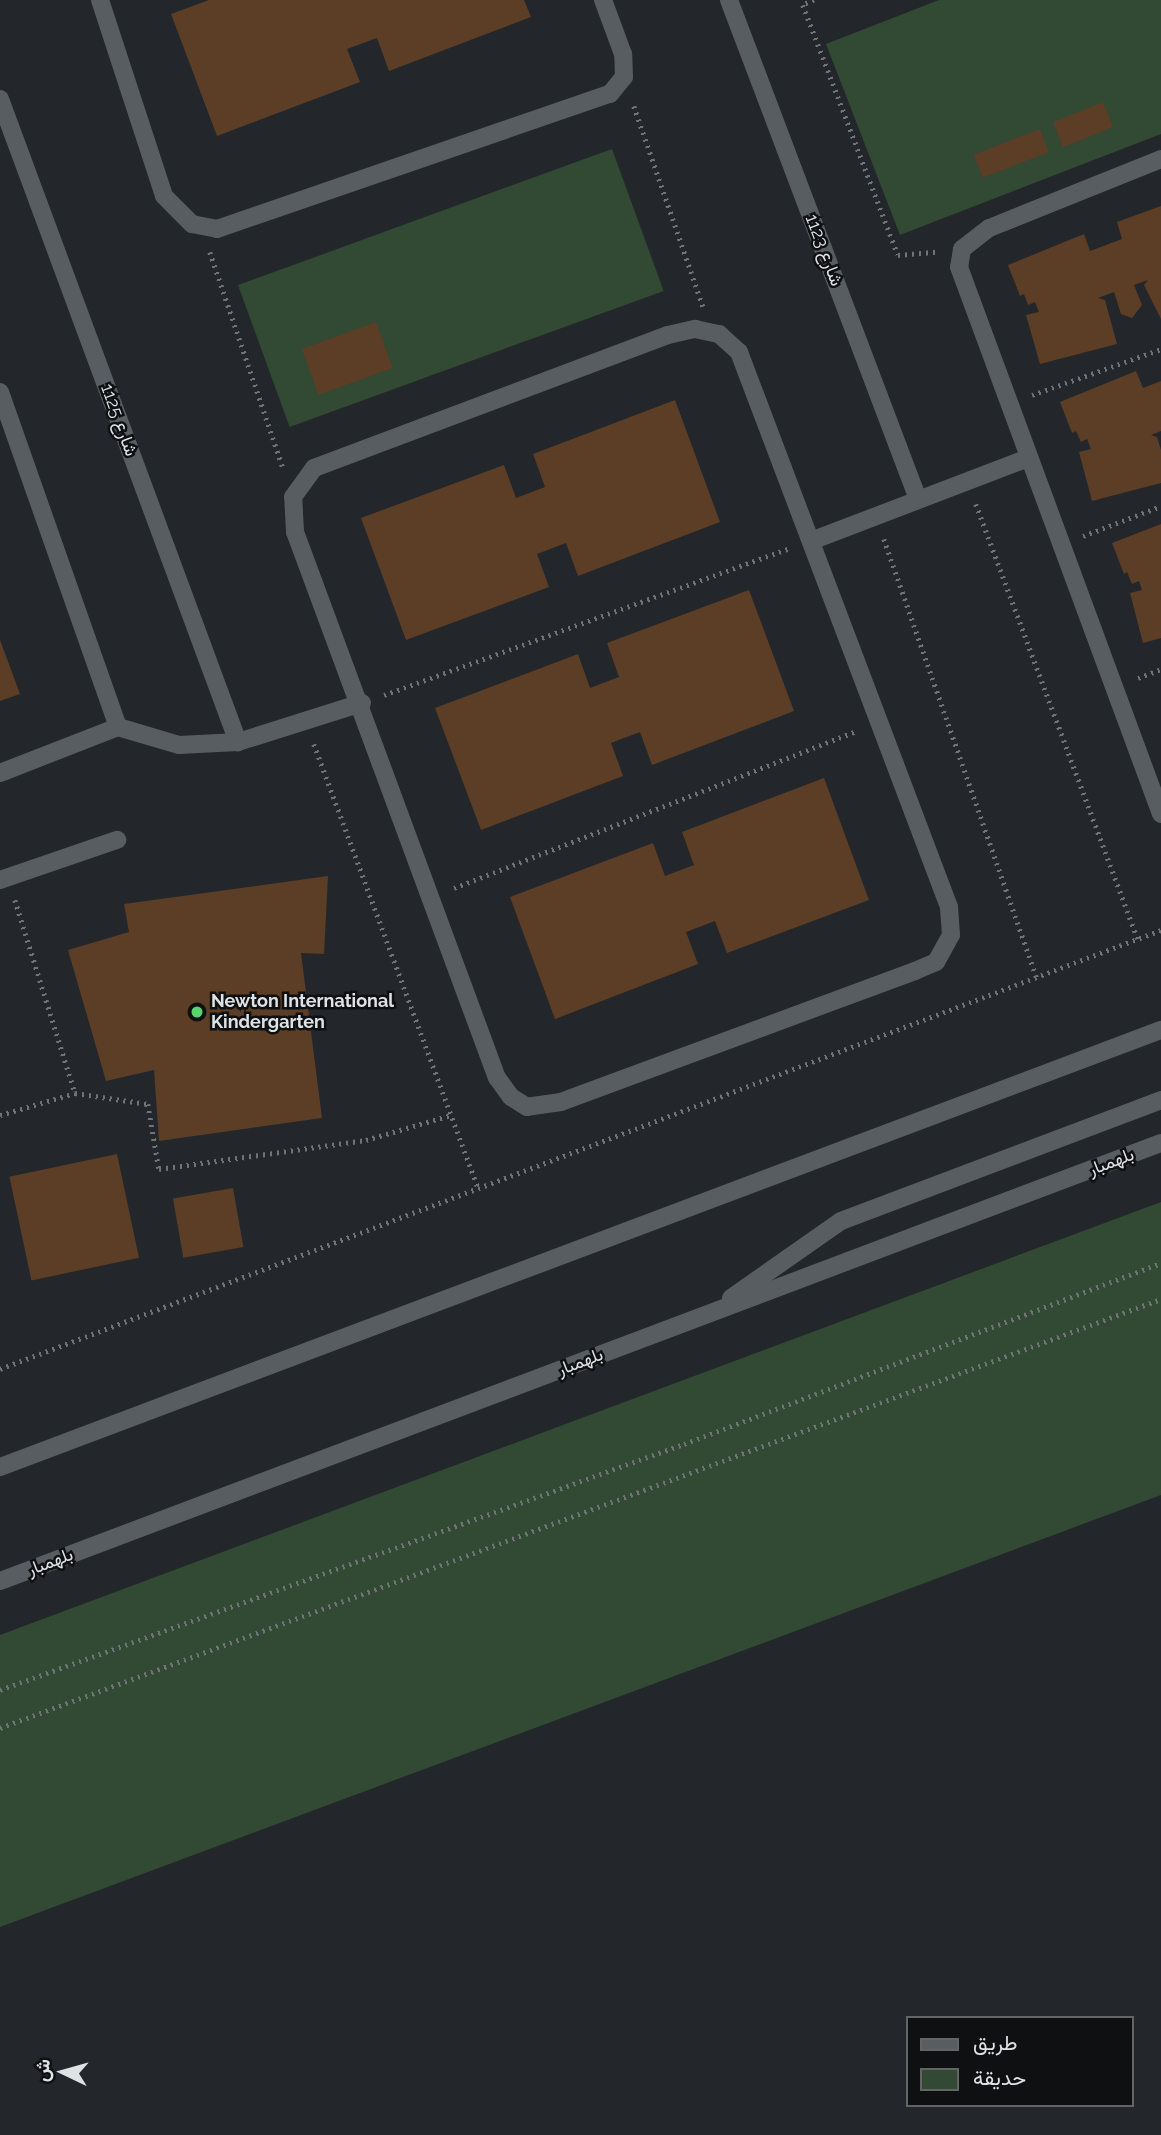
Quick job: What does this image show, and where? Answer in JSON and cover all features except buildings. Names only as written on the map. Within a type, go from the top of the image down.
[{"type":"street","points":[[100,0],[164,196],[181,217],[202,228],[230,226],[610,94],[624,77],[623,54],[603,0]]},
{"type":"street","name":"شارع 1123","points":[[729,0],[918,499]]},
{"type":"street","name":"شارع 1125","points":[[1,106],[238,741]]},
{"type":"street","points":[[1161,159],[989,228],[962,249],[959,267],[964,289],[1161,814]]},
{"type":"street","points":[[711,330],[738,352],[949,907],[951,935],[945,951],[936,962],[915,971],[561,1102],[527,1107],[511,1097],[498,1078],[430,897],[362,703],[295,532],[293,497],[314,468],[668,335],[711,330]]},
{"type":"street","points":[[0,392],[118,727]]},
{"type":"street","points":[[811,541],[1028,458]]},
{"type":"street","points":[[0,773],[118,727],[179,745],[238,741],[307,723],[362,703]]},
{"type":"street","points":[[4,879],[117,840]]},
{"type":"street","points":[[0,1468],[1161,1030]]},
{"type":"street","points":[[709,1314],[841,1221],[1161,1100]]},
{"type":"street","name":"بلهمبار","points":[[0,1581],[1161,1143]]},
{"type":"path","points":[[814,0],[803,5],[898,255],[962,249]]},
{"type":"path","points":[[624,77],[711,330]]},
{"type":"path","points":[[202,228],[293,497]]},
{"type":"path","points":[[1008,403],[1161,349]]},
{"type":"path","points":[[968,481],[1138,939]]},
{"type":"path","points":[[1060,545],[1161,506]]},
{"type":"path","points":[[876,517],[1037,978]]},
{"type":"path","points":[[362,703],[811,541]]},
{"type":"path","points":[[430,897],[880,721]]},
{"type":"path","points":[[307,723],[479,1189]]},
{"type":"path","points":[[4,879],[75,1093]]},
{"type":"path","points":[[0,1369],[1161,930]]},
{"type":"path","points":[[0,1115],[75,1093],[148,1104],[159,1169],[366,1140],[451,1115]]},
{"type":"path","points":[[0,1690],[684,1444],[1161,1263]]},
{"type":"path","points":[[0,1728],[1161,1299]]},
{"type":"green space","points":[[939,0],[1161,0],[1161,134],[900,235],[826,44]]},
{"type":"green space","points":[[612,149],[664,291],[290,427],[238,285]]},
{"type":"green space","points":[[1161,1202],[1161,1495],[0,1927],[0,1635]]},
{"type":"place","name":"Newton International Kindergarten","points":[[197,1012]]}]
